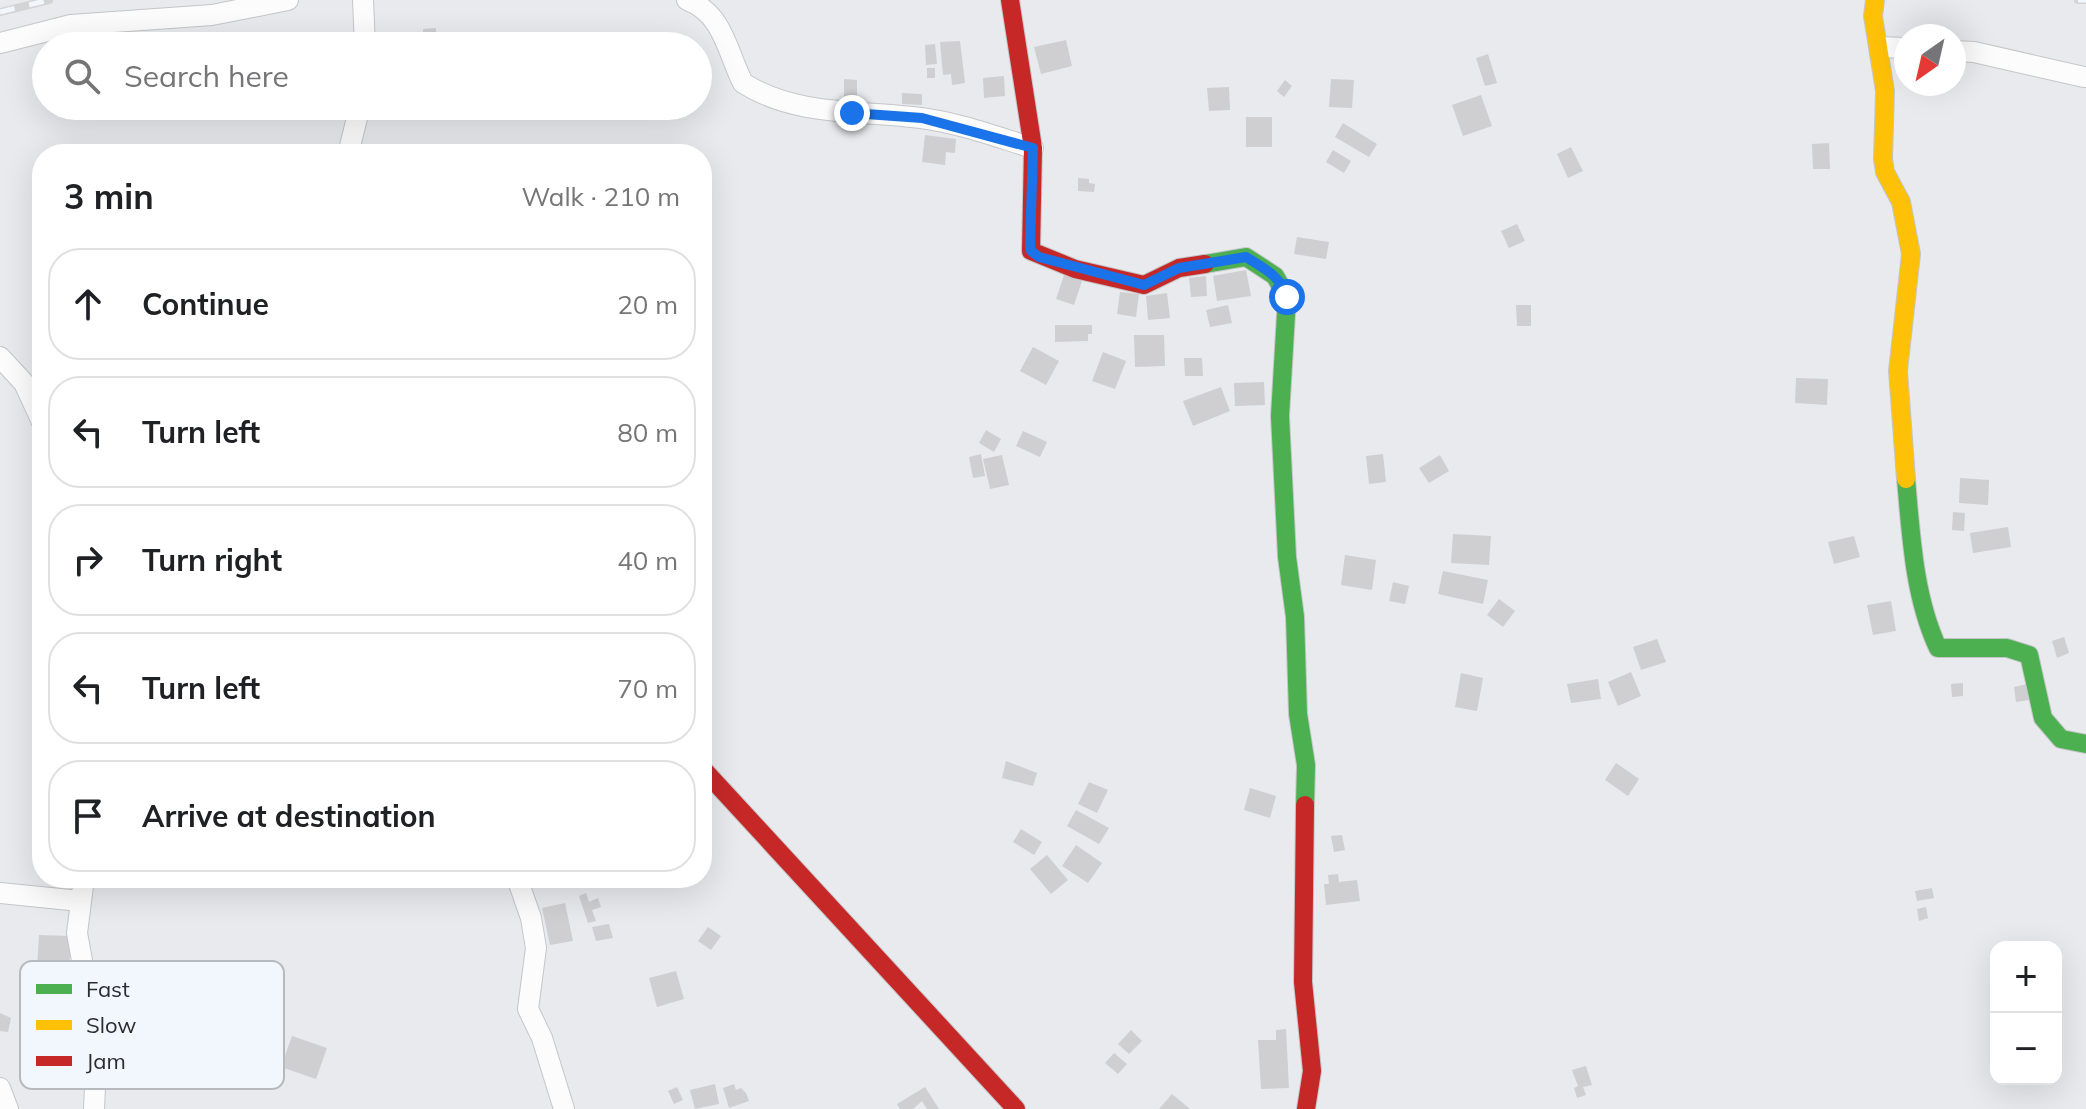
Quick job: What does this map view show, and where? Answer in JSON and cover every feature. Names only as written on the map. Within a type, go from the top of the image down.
[{"type":"street","points":[[43,32],[71,25],[212,15],[288,0]]},
{"type":"street","points":[[363,0],[364,32]]},
{"type":"street","points":[[687,0],[701,6],[728,41],[743,83],[766,96],[813,109],[922,118],[1033,148]]},
{"type":"street","points":[[1010,0],[1033,148],[1031,251],[1039,257],[1144,285],[1179,268],[1246,257],[1283,285],[1287,297],[1280,416],[1287,557],[1295,617],[1298,714],[1306,765],[1303,982],[1312,1071],[1306,1109]]},
{"type":"street","points":[[1875,0],[1873,16],[1885,91],[1883,159],[1885,172],[1901,202],[1911,254],[1898,371],[1910,528],[1926,622],[1938,648],[2007,648],[2029,655],[2043,718],[2061,739],[2086,744]]},
{"type":"street","points":[[0,43],[32,35]]},
{"type":"street","points":[[1880,47],[1894,48]]},
{"type":"street","points":[[1966,52],[2085,82]]},
{"type":"street","points":[[350,144],[356,120]]},
{"type":"street","points":[[0,357],[24,383],[32,400]]},
{"type":"street","points":[[712,778],[772,840],[1016,1109]]},
{"type":"street","points":[[82,888],[77,933],[82,961]]},
{"type":"street","points":[[520,888],[535,933],[535,975],[528,1009],[542,1038],[564,1109]]},
{"type":"street","points":[[0,893],[80,901]]},
{"type":"street","points":[[0,1088],[8,1109]]},
{"type":"street","points":[[94,1109],[95,1089]]},
{"type":"building","points":[[436,28],[436,32],[423,32],[423,29]]},
{"type":"building","points":[[1066,40],[1072,66],[1041,74],[1034,47]]},
{"type":"building","points":[[960,41],[965,83],[952,85],[951,74],[943,75],[940,42]]},
{"type":"building","points":[[935,44],[937,64],[926,65],[925,45]]},
{"type":"building","points":[[1488,54],[1497,83],[1485,86],[1476,58]]},
{"type":"building","points":[[927,68],[935,68],[935,78],[927,78]]},
{"type":"building","points":[[1004,76],[1005,96],[984,98],[983,78]]},
{"type":"building","points":[[844,79],[857,80],[857,97],[844,97]]},
{"type":"building","points":[[1331,79],[1354,80],[1352,108],[1329,107]]},
{"type":"building","points":[[1285,80],[1292,86],[1284,97],[1277,91]]},
{"type":"building","points":[[1229,87],[1230,110],[1209,111],[1207,88]]},
{"type":"building","points":[[902,93],[922,94],[922,105],[902,104]]},
{"type":"building","points":[[1481,95],[1492,126],[1463,136],[1452,105]]},
{"type":"building","points":[[1246,117],[1272,117],[1272,147],[1246,147]]},
{"type":"building","points":[[1343,123],[1377,144],[1369,157],[1335,137]]},
{"type":"building","points":[[925,135],[956,139],[955,153],[946,152],[945,165],[922,162]]},
{"type":"building","points":[[1829,143],[1830,169],[1813,169],[1812,144]]},
{"type":"building","points":[[1571,147],[1583,171],[1568,178],[1557,154]]},
{"type":"building","points":[[1333,150],[1351,161],[1344,173],[1326,162]]},
{"type":"building","points":[[1078,178],[1089,179],[1089,183],[1095,184],[1094,192],[1078,191]]},
{"type":"building","points":[[1517,224],[1525,241],[1509,248],[1501,231]]},
{"type":"building","points":[[1297,237],[1329,242],[1326,259],[1294,254]]},
{"type":"building","points":[[1246,270],[1251,296],[1217,301],[1213,276]]},
{"type":"building","points":[[1065,272],[1083,278],[1074,305],[1056,299]]},
{"type":"building","points":[[1206,276],[1207,296],[1191,297],[1189,278]]},
{"type":"building","points":[[1120,292],[1139,294],[1136,317],[1117,314]]},
{"type":"building","points":[[1167,293],[1170,318],[1148,320],[1146,296]]},
{"type":"building","points":[[1228,305],[1232,323],[1210,327],[1206,310]]},
{"type":"building","points":[[1516,305],[1531,305],[1531,326],[1517,326]]},
{"type":"building","points":[[1055,325],[1092,325],[1092,334],[1088,334],[1088,341],[1055,342]]},
{"type":"building","points":[[1134,335],[1164,335],[1165,366],[1135,367]]},
{"type":"building","points":[[1033,347],[1059,361],[1046,385],[1020,371]]},
{"type":"building","points":[[1103,352],[1126,361],[1115,389],[1092,381]]},
{"type":"building","points":[[1184,358],[1202,358],[1203,376],[1185,376]]},
{"type":"building","points":[[1796,378],[1828,379],[1827,405],[1795,403]]},
{"type":"building","points":[[1264,382],[1265,405],[1235,406],[1234,383]]},
{"type":"building","points":[[1221,387],[1230,411],[1193,426],[1183,401]]},
{"type":"building","points":[[986,430],[1001,439],[994,452],[979,443]]},
{"type":"building","points":[[1023,431],[1047,442],[1040,457],[1016,446]]},
{"type":"building","points":[[981,454],[985,476],[973,478],[969,457]]},
{"type":"building","points":[[1383,454],[1386,482],[1369,484],[1366,456]]},
{"type":"building","points":[[1002,455],[1009,485],[990,489],[983,459]]},
{"type":"building","points":[[1440,455],[1449,471],[1429,483],[1419,468]]},
{"type":"building","points":[[1960,478],[1989,480],[1988,505],[1959,503]]},
{"type":"building","points":[[1953,512],[1965,513],[1964,531],[1952,530]]},
{"type":"building","points":[[2008,527],[2011,547],[1973,553],[1970,533]]},
{"type":"building","points":[[1453,534],[1491,536],[1489,565],[1451,563]]},
{"type":"building","points":[[1854,536],[1860,557],[1834,564],[1828,542]]},
{"type":"building","points":[[1345,555],[1376,560],[1372,590],[1341,585]]},
{"type":"building","points":[[1443,571],[1488,580],[1483,604],[1438,594]]},
{"type":"building","points":[[1393,582],[1409,586],[1405,604],[1389,601]]},
{"type":"building","points":[[1499,599],[1515,611],[1503,627],[1487,615]]},
{"type":"building","points":[[1891,601],[1896,631],[1873,635],[1867,605]]},
{"type":"building","points":[[2064,637],[2069,653],[2057,658],[2052,641]]},
{"type":"building","points":[[1657,639],[1666,662],[1641,670],[1633,647]]},
{"type":"building","points":[[1631,672],[1641,696],[1618,706],[1608,682]]},
{"type":"building","points":[[1461,673],[1483,678],[1477,711],[1455,707]]},
{"type":"building","points":[[1598,679],[1601,699],[1571,703],[1567,684]]},
{"type":"building","points":[[1963,683],[1963,696],[1952,697],[1951,684]]},
{"type":"building","points":[[2027,684],[2029,700],[2016,702],[2014,687]]},
{"type":"building","points":[[1006,761],[1037,773],[1033,786],[1002,778]]},
{"type":"building","points":[[1616,763],[1639,779],[1628,796],[1605,780]]},
{"type":"building","points":[[1089,782],[1108,790],[1097,813],[1078,804]]},
{"type":"building","points":[[1250,788],[1276,796],[1270,818],[1244,810]]},
{"type":"building","points":[[1076,810],[1109,828],[1099,844],[1067,826]]},
{"type":"building","points":[[1021,829],[1042,842],[1034,855],[1013,842]]},
{"type":"building","points":[[1342,835],[1345,850],[1334,852],[1331,836]]},
{"type":"building","points":[[1076,845],[1102,863],[1088,883],[1062,866]]},
{"type":"building","points":[[1047,855],[1068,880],[1051,894],[1030,869]]},
{"type":"building","points":[[1338,874],[1339,882],[1357,880],[1360,901],[1326,905],[1324,884],[1329,884],[1328,875]]},
{"type":"building","points":[[1932,888],[1934,898],[1917,901],[1915,891]]},
{"type":"building","points":[[586,893],[589,902],[598,898],[601,907],[592,910],[596,921],[588,923],[579,896]]},
{"type":"building","points":[[565,903],[573,941],[550,945],[542,908]]},
{"type":"building","points":[[1926,907],[1928,918],[1919,921],[1917,909]]},
{"type":"building","points":[[609,924],[613,938],[596,941],[592,927]]},
{"type":"building","points":[[708,927],[721,936],[711,950],[698,941]]},
{"type":"building","points":[[39,935],[71,936],[70,961],[37,961]]},
{"type":"building","points":[[676,971],[684,999],[657,1007],[649,978]]},
{"type":"building","points":[[0,1013],[11,1018],[8,1032],[0,1031]]},
{"type":"building","points":[[1286,1029],[1289,1088],[1261,1089],[1258,1040],[1276,1040],[1276,1030]]},
{"type":"building","points":[[1131,1030],[1142,1041],[1129,1054],[1118,1044]]},
{"type":"building","points":[[292,1036],[327,1048],[316,1079],[284,1068]]},
{"type":"building","points":[[1114,1053],[1127,1064],[1118,1074],[1105,1063]]},
{"type":"building","points":[[1586,1066],[1592,1085],[1583,1087],[1586,1095],[1577,1098],[1574,1088],[1578,1086],[1572,1070]]},
{"type":"building","points":[[715,1084],[719,1104],[695,1109],[690,1090]]},
{"type":"building","points":[[734,1084],[736,1090],[741,1088],[746,1093],[749,1101],[729,1108],[723,1088]]},
{"type":"building","points":[[677,1087],[683,1100],[674,1104],[668,1091]]},
{"type":"building","points":[[925,1087],[939,1109],[927,1109],[922,1101],[913,1109],[900,1109],[897,1104]]},
{"type":"building","points":[[1172,1094],[1190,1109],[1159,1109]]},
{"type":"railway","points":[[0,12],[49,0]]},
{"type":"railway","points":[[2078,0],[2086,0]]},
{"type":"traffic: fast","points":[[1205,264],[1246,257],[1275,276],[1287,297],[1280,416],[1287,557],[1295,617],[1298,714],[1306,765],[1305,805]]},
{"type":"traffic: fast","points":[[1906,479],[1919,587],[1938,648],[2007,648],[2029,655],[2043,718],[2061,739],[2086,744]]},
{"type":"traffic: slow","points":[[1875,0],[1873,16],[1885,91],[1883,159],[1885,172],[1901,202],[1911,254],[1898,371],[1906,479]]},
{"type":"traffic: jam","points":[[1010,0],[1033,148],[1031,251],[1075,269],[1144,285],[1179,268],[1205,264]]},
{"type":"traffic: jam","points":[[712,779],[1016,1109]]},
{"type":"traffic: jam","points":[[1305,805],[1303,982],[1312,1071],[1306,1109]]},
{"type":"route","points":[[852,113],[922,118],[1033,148],[1030,245],[1031,251],[1039,257],[1130,284],[1144,285],[1179,268],[1246,257],[1275,276],[1283,285],[1287,297]]}]
